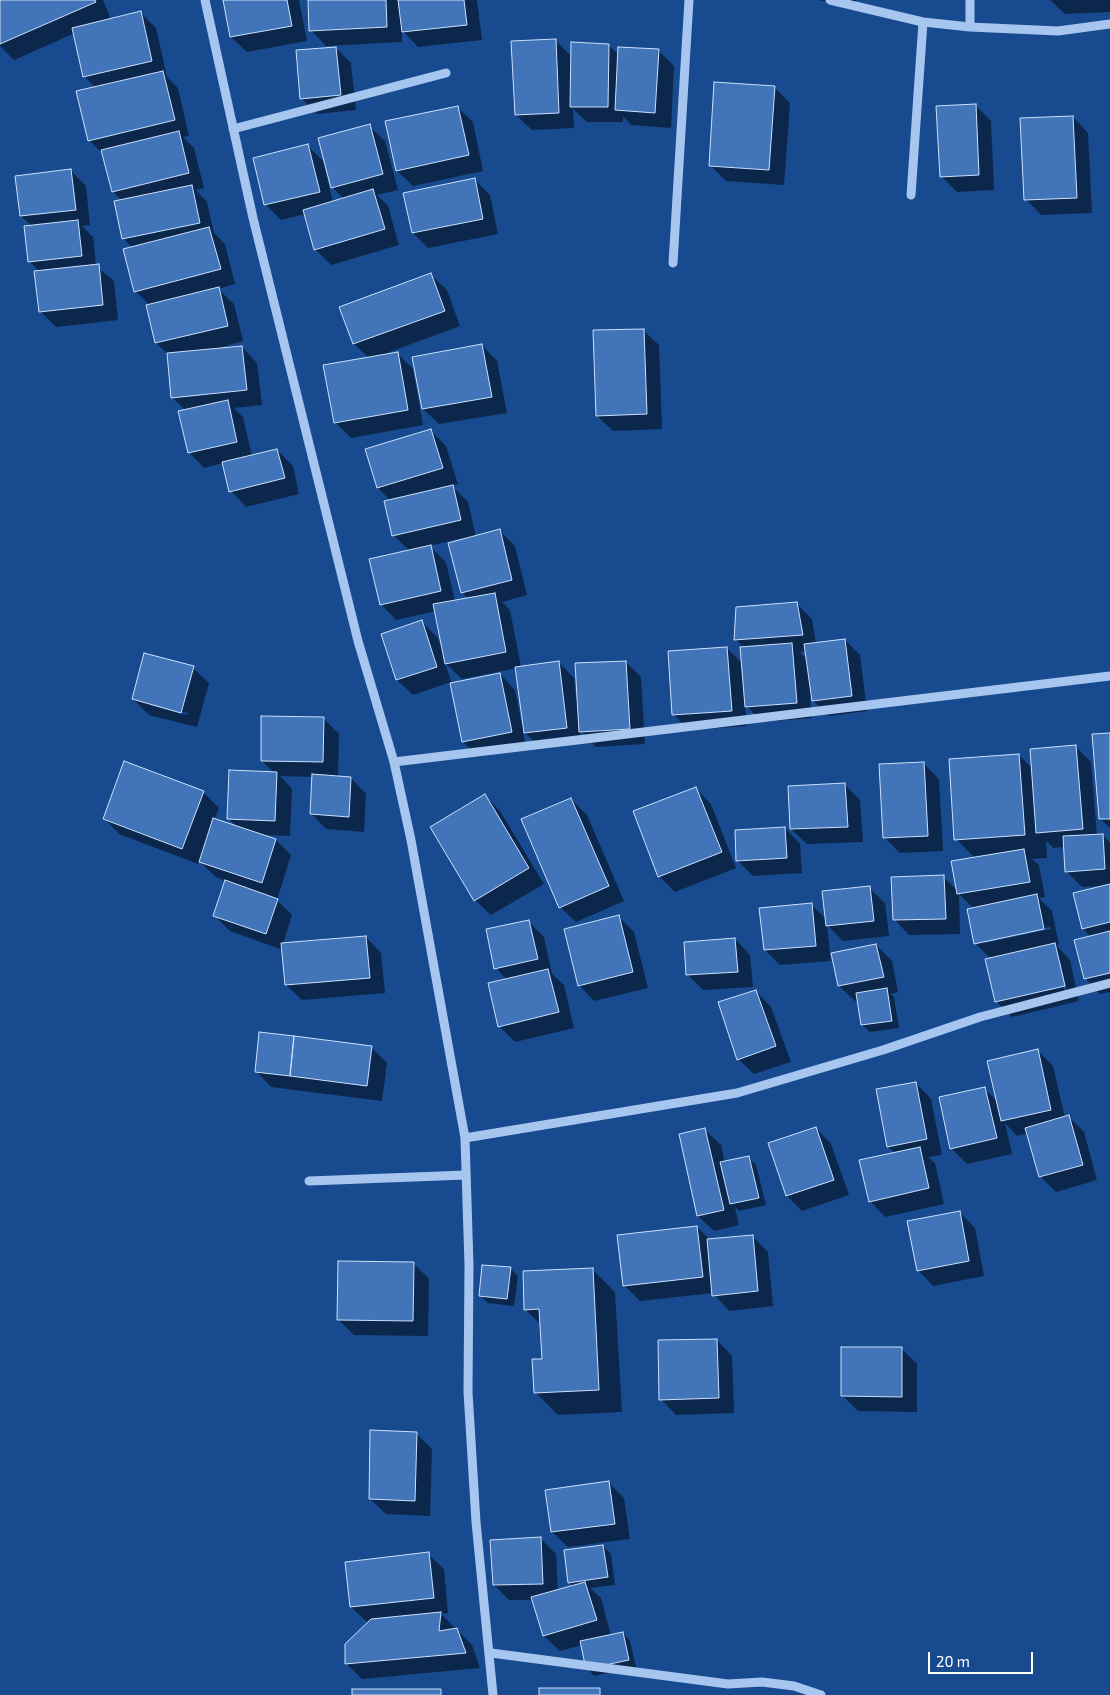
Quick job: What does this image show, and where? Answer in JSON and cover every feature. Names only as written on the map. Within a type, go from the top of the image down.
[{"type":"street","points":[[205,0],[253,218],[358,641],[394,762],[411,840],[465,1138],[469,1265],[467,1355],[469,1402],[476,1522],[491,1653],[493,1695]]},
{"type":"street","points":[[673,263],[689,0]]},
{"type":"street","points":[[830,0],[923,22],[970,27],[1058,31],[1110,24]]},
{"type":"street","points":[[970,0],[970,27]]},
{"type":"street","points":[[911,194],[923,22]]},
{"type":"street","points":[[233,129],[446,73]]},
{"type":"street","points":[[394,762],[1110,676]]},
{"type":"street","points":[[465,1138],[737,1093],[883,1050],[980,1017],[1110,983]]},
{"type":"street","points":[[309,1181],[466,1175]]},
{"type":"street","points":[[491,1653],[728,1684],[762,1682],[794,1686],[821,1695]]},
{"type":"building","points":[[0,0],[95,0],[96,2],[0,44]]},
{"type":"building","points":[[223,0],[287,0],[292,26],[230,37]]},
{"type":"building","points":[[308,0],[386,0],[387,27],[309,31]]},
{"type":"building","points":[[398,0],[464,0],[467,25],[402,32]]},
{"type":"building","points":[[141,11],[152,61],[83,77],[72,28]]},
{"type":"building","points":[[556,39],[559,113],[515,115],[511,41]]},
{"type":"building","points":[[571,42],[609,44],[608,107],[570,107]]},
{"type":"building","points":[[336,47],[341,95],[300,99],[296,50]]},
{"type":"building","points":[[618,47],[659,49],[655,113],[615,110]]},
{"type":"building","points":[[163,71],[175,120],[88,141],[76,91]]},
{"type":"building","points":[[714,82],[775,86],[769,170],[709,166]]},
{"type":"building","points":[[976,104],[979,175],[940,177],[936,106]]},
{"type":"building","points":[[458,106],[469,155],[396,171],[385,121]]},
{"type":"building","points":[[1073,116],[1077,198],[1024,200],[1020,118]]},
{"type":"building","points":[[370,124],[383,174],[331,188],[318,138]]},
{"type":"building","points":[[179,131],[189,173],[112,192],[101,150]]},
{"type":"building","points":[[308,144],[320,192],[264,205],[253,158]]},
{"type":"building","points":[[71,169],[76,210],[20,216],[15,176]]},
{"type":"building","points":[[475,178],[483,219],[412,233],[403,193]]},
{"type":"building","points":[[192,185],[200,223],[122,239],[114,201]]},
{"type":"building","points":[[373,189],[385,229],[314,250],[303,210]]},
{"type":"building","points":[[78,220],[82,256],[28,262],[24,226]]},
{"type":"building","points":[[209,227],[221,269],[134,292],[123,249]]},
{"type":"building","points":[[99,264],[103,305],[39,312],[34,271]]},
{"type":"building","points":[[431,273],[445,311],[353,344],[339,307]]},
{"type":"building","points":[[219,287],[228,326],[155,343],[146,305]]},
{"type":"building","points":[[644,329],[647,414],[596,416],[593,330]]},
{"type":"building","points":[[482,344],[492,397],[422,409],[412,357]]},
{"type":"building","points":[[242,346],[247,390],[171,398],[167,353]]},
{"type":"building","points":[[398,352],[408,410],[334,423],[323,365]]},
{"type":"building","points":[[228,400],[237,442],[188,453],[178,411]]},
{"type":"building","points":[[431,429],[443,468],[377,488],[365,449]]},
{"type":"building","points":[[277,449],[285,478],[229,492],[222,462]]},
{"type":"building","points":[[453,485],[461,520],[392,536],[384,501]]},
{"type":"building","points":[[500,529],[512,580],[461,593],[448,543]]},
{"type":"building","points":[[431,545],[441,591],[380,605],[369,559]]},
{"type":"building","points":[[495,593],[506,652],[445,664],[433,604]]},
{"type":"building","points":[[797,602],[803,635],[734,640],[736,607]]},
{"type":"building","points":[[422,620],[437,667],[396,680],[381,634]]},
{"type":"building","points":[[845,639],[852,696],[812,701],[804,644]]},
{"type":"building","points":[[792,643],[797,703],[745,707],[740,647]]},
{"type":"building","points":[[727,647],[732,711],[672,715],[668,651]]},
{"type":"building","points":[[144,653],[194,666],[181,713],[132,699]]},
{"type":"building","points":[[559,661],[567,728],[524,733],[515,667]]},
{"type":"building","points":[[626,661],[630,729],[579,732],[575,663]]},
{"type":"building","points":[[500,673],[512,732],[462,742],[450,683]]},
{"type":"building","points":[[261,716],[324,717],[323,762],[261,761]]},
{"type":"building","points":[[1110,733],[1110,819],[1099,819],[1092,734]]},
{"type":"building","points":[[1076,745],[1083,829],[1036,833],[1030,749]]},
{"type":"building","points":[[1019,754],[1025,835],[954,840],[949,759]]},
{"type":"building","points":[[124,761],[204,791],[182,849],[103,819]]},
{"type":"building","points":[[924,762],[928,836],[883,838],[879,764]]},
{"type":"building","points":[[229,770],[277,772],[275,821],[227,819]]},
{"type":"building","points":[[312,774],[351,777],[349,817],[310,814]]},
{"type":"building","points":[[845,783],[848,827],[790,829],[788,786]]},
{"type":"building","points":[[696,787],[722,852],[658,877],[633,811]]},
{"type":"building","points":[[485,794],[529,868],[474,901],[430,827]]},
{"type":"building","points":[[571,798],[609,886],[559,908],[521,819]]},
{"type":"building","points":[[213,818],[276,839],[262,883],[199,862]]},
{"type":"building","points":[[785,827],[787,858],[736,861],[735,830]]},
{"type":"building","points":[[1103,834],[1105,869],[1065,872],[1063,836]]},
{"type":"building","points":[[1024,849],[1030,882],[957,894],[951,861]]},
{"type":"building","points":[[944,875],[946,919],[893,920],[891,877]]},
{"type":"building","points":[[225,880],[278,899],[266,934],[213,916]]},
{"type":"building","points":[[1110,884],[1110,922],[1082,929],[1073,893]]},
{"type":"building","points":[[870,886],[874,921],[826,926],[822,891]]},
{"type":"building","points":[[1037,894],[1044,929],[974,944],[967,909]]},
{"type":"building","points":[[812,903],[816,946],[764,950],[759,908]]},
{"type":"building","points":[[619,915],[633,972],[578,986],[564,929]]},
{"type":"building","points":[[529,920],[538,959],[494,969],[486,929]]},
{"type":"building","points":[[1110,931],[1110,973],[1084,979],[1074,940]]},
{"type":"building","points":[[366,936],[370,978],[285,985],[281,943]]},
{"type":"building","points":[[735,938],[738,972],[686,975],[684,942]]},
{"type":"building","points":[[1055,943],[1065,986],[995,1002],[985,959]]},
{"type":"building","points":[[876,944],[884,977],[838,986],[831,953]]},
{"type":"building","points":[[548,969],[559,1012],[498,1027],[488,983]]},
{"type":"building","points":[[887,988],[892,1021],[861,1025],[856,993]]},
{"type":"building","points":[[756,990],[776,1046],[737,1060],[718,1002]]},
{"type":"building","points":[[259,1032],[294,1036],[290,1076],[255,1072]]},
{"type":"building","points":[[294,1036],[372,1046],[367,1086],[290,1076]]},
{"type":"building","points":[[1038,1049],[1051,1110],[1001,1121],[987,1061]]},
{"type":"building","points":[[916,1082],[927,1139],[887,1147],[876,1089]]},
{"type":"building","points":[[985,1087],[997,1138],[950,1149],[939,1097]]},
{"type":"building","points":[[1069,1115],[1083,1165],[1039,1177],[1025,1128]]},
{"type":"building","points":[[816,1127],[834,1180],[786,1196],[768,1143]]},
{"type":"building","points":[[705,1128],[724,1210],[697,1216],[679,1134]]},
{"type":"building","points":[[920,1147],[929,1188],[869,1202],[859,1160]]},
{"type":"building","points":[[749,1156],[759,1198],[730,1204],[720,1162]]},
{"type":"building","points":[[960,1211],[969,1261],[917,1271],[907,1221]]},
{"type":"building","points":[[697,1226],[703,1277],[623,1286],[617,1235]]},
{"type":"building","points":[[753,1235],[758,1291],[712,1296],[707,1239]]},
{"type":"building","points":[[338,1261],[414,1262],[413,1321],[337,1320]]},
{"type":"building","points":[[482,1265],[511,1267],[507,1299],[479,1296]]},
{"type":"building","points":[[593,1268],[599,1390],[534,1393],[532,1359],[542,1359],[539,1309],[524,1310],[523,1271]]},
{"type":"building","points":[[717,1339],[719,1398],[659,1400],[658,1340]]},
{"type":"building","points":[[841,1347],[902,1347],[902,1397],[841,1396]]},
{"type":"building","points":[[370,1430],[417,1432],[415,1501],[369,1499]]},
{"type":"building","points":[[609,1481],[615,1524],[551,1532],[545,1490]]},
{"type":"building","points":[[541,1537],[543,1584],[493,1585],[490,1540]]},
{"type":"building","points":[[603,1545],[608,1577],[568,1583],[564,1550]]},
{"type":"building","points":[[429,1552],[434,1598],[350,1607],[345,1562]]},
{"type":"building","points":[[585,1582],[597,1620],[543,1636],[531,1597]]},
{"type":"building","points":[[441,1612],[439,1631],[457,1628],[466,1653],[345,1664],[345,1644],[371,1619]]},
{"type":"building","points":[[623,1632],[629,1660],[586,1669],[580,1641]]},
{"type":"building","points":[[539,1688],[600,1688],[600,1695],[539,1695]]},
{"type":"building","points":[[352,1689],[441,1689],[441,1695],[352,1695]]}]
